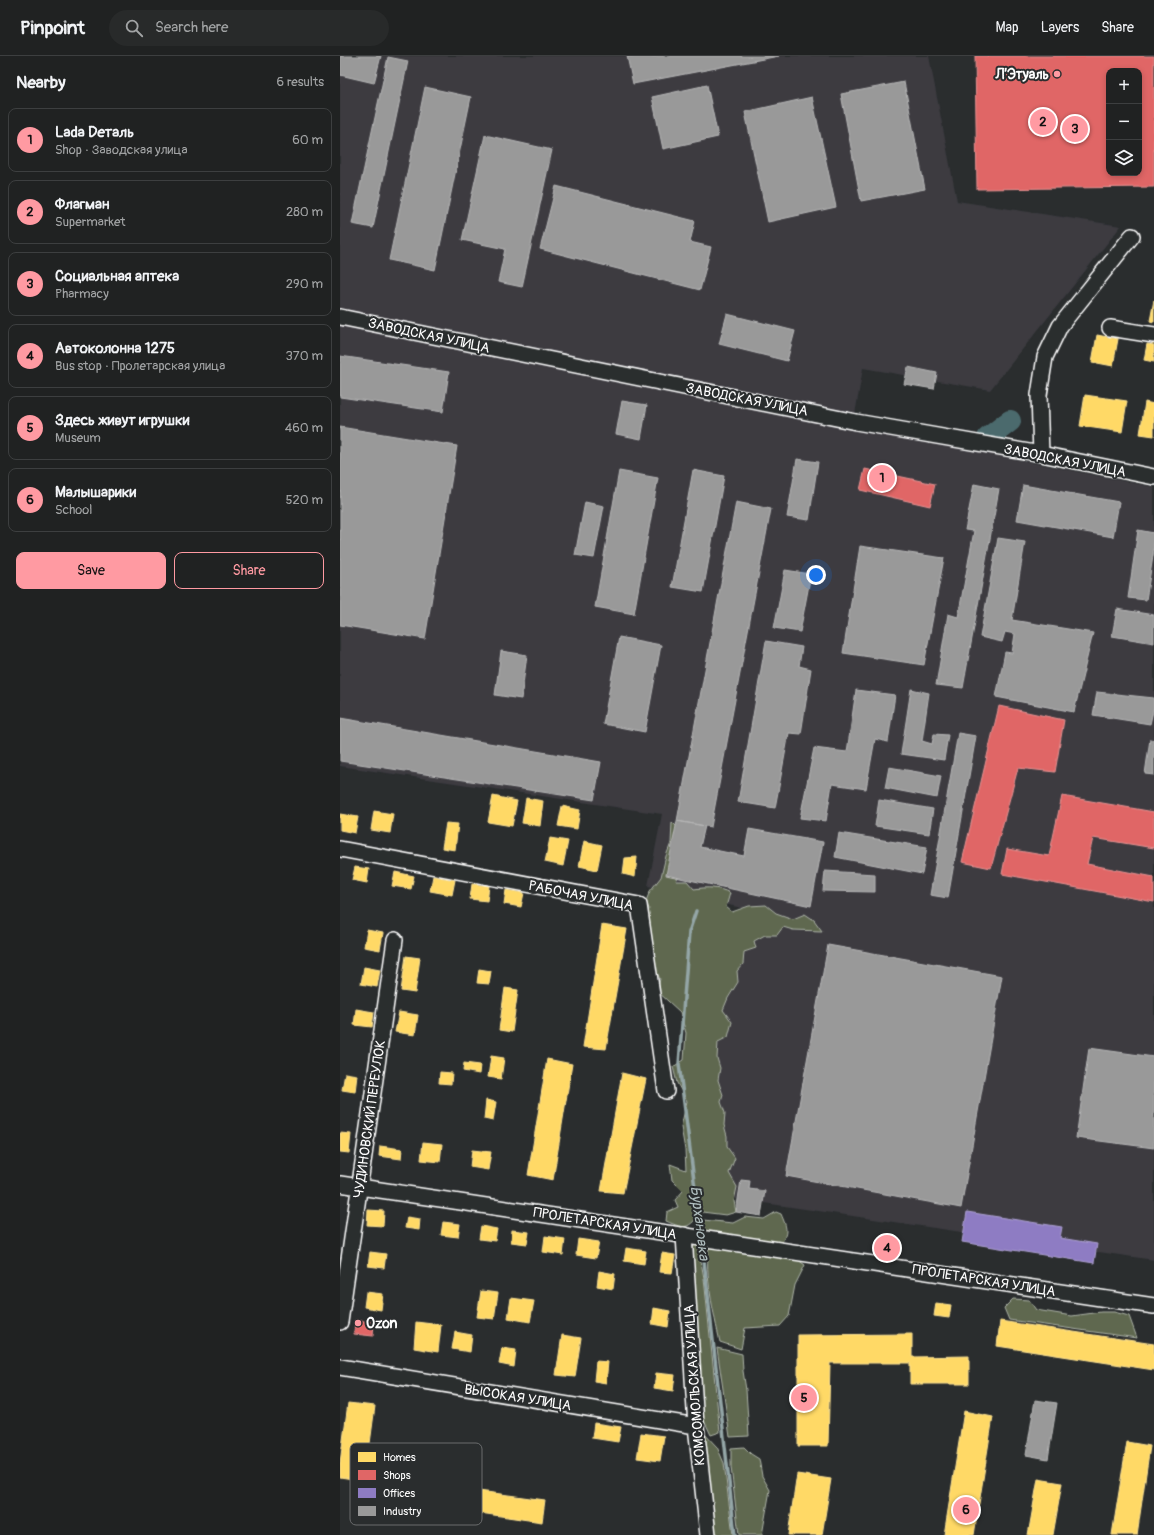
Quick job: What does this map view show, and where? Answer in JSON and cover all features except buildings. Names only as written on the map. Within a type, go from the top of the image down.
[{"type":"street","points":[[1041,454],[1039,395],[1045,357],[1060,326],[1132,236]]},
{"type":"street","name":"ЗАВОДСКАЯ УЛИЦА","points":[[340,317],[849,420],[1041,454],[1154,477]]},
{"type":"street","points":[[1110,328],[1154,335]]},
{"type":"street","name":"РАБОЧАЯ УЛИЦА","points":[[340,849],[639,905],[666,1091]]},
{"type":"street","name":"ЧУДИНОВСКИЙ ПЕРЕУЛОК","points":[[340,1322],[395,940]]},
{"type":"street","name":"ПРОЛЕТАРСКАЯ УЛИЦА","points":[[340,1184],[1154,1306]]},
{"type":"street","name":"КОМСОМОЛЬСКАЯ УЛИЦА","points":[[696,1237],[696,1426],[708,1535]]},
{"type":"street","name":"ВЫСОКАЯ УЛИЦА","points":[[340,1367],[696,1426]]},
{"type":"shaded area","points":[[340,56],[929,56],[957,201],[1121,226],[990,390],[863,368],[853,426],[1154,487],[1154,1260],[722,1197],[699,1052],[746,909],[648,886],[662,814],[340,766]]},
{"type":"green space","points":[[672,822],[686,836],[683,867],[676,881],[687,881],[694,889],[713,888],[730,893],[726,907],[732,912],[749,906],[766,905],[776,913],[793,919],[805,914],[814,920],[822,931],[793,930],[783,927],[777,935],[765,935],[754,941],[756,948],[744,952],[743,964],[737,971],[738,982],[728,998],[723,1010],[732,1022],[728,1037],[718,1042],[717,1058],[720,1068],[718,1080],[723,1095],[721,1102],[725,1113],[724,1125],[727,1136],[727,1147],[735,1158],[729,1173],[737,1187],[734,1201],[736,1212],[726,1215],[702,1212],[690,1225],[683,1227],[666,1221],[667,1212],[678,1207],[675,1200],[683,1191],[672,1180],[670,1164],[686,1170],[685,1150],[681,1127],[687,1101],[677,1083],[673,1067],[684,1060],[686,1033],[680,1012],[657,991],[660,979],[653,965],[654,954],[648,944],[646,920],[649,909],[646,901],[650,891],[661,877],[671,843]]},
{"type":"green space","points":[[776,1212],[781,1214],[786,1230],[786,1234],[779,1246],[711,1234],[703,1229],[703,1220],[733,1223],[745,1217],[764,1219]]},
{"type":"green space","points":[[689,1239],[700,1241],[700,1257],[704,1278],[720,1432],[711,1435],[702,1416]]},
{"type":"green space","points":[[709,1246],[794,1257],[805,1265],[795,1285],[789,1316],[780,1326],[745,1328],[741,1349],[720,1342],[709,1281]]},
{"type":"green space","points":[[1013,1299],[1029,1300],[1036,1310],[1072,1316],[1101,1312],[1114,1312],[1129,1316],[1137,1338],[1009,1320],[1004,1308]]},
{"type":"green space","points":[[717,1348],[742,1354],[749,1436],[730,1437]]},
{"type":"green space","points":[[702,1431],[717,1447],[724,1463],[733,1535],[708,1535]]},
{"type":"green space","points":[[744,1447],[759,1459],[762,1476],[770,1490],[762,1535],[739,1535],[731,1467],[731,1448]]},
{"type":"waterway","name":"Бурхановка","points":[[988,438],[1010,421]]},
{"type":"waterway","name":"Бурхановка","points":[[696,911],[689,932],[679,1064],[701,1235]]},
{"type":"waterway","name":"Бурхановка","points":[[702,1243],[735,1535]]},
{"type":"place","name":"Л’Этуаль","points":[[1057,74]]},
{"type":"place","name":"Флагман","points":[[1043,122]]},
{"type":"place","name":"Социальная аптека","points":[[1075,129]]},
{"type":"place","name":"Lada Dеталь","points":[[882,478]]},
{"type":"place","name":"Автоколонна 1275","points":[[887,1248]]},
{"type":"place","name":"Ozon","points":[[358,1323]]},
{"type":"place","name":"Здесь живут игрушки","points":[[804,1398]]},
{"type":"place","name":"Малышарики","points":[[966,1510]]}]
